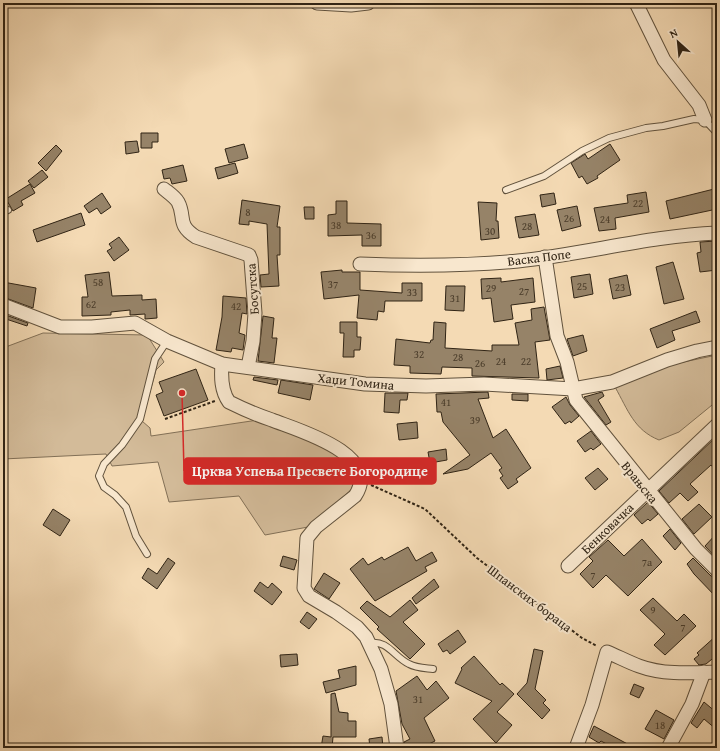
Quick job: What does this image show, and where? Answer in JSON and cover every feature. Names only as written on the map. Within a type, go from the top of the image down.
[{"type":"street","points":[[317,3],[351,5],[368,3]]},
{"type":"street","points":[[636,3],[664,60],[698,105],[705,120]]},
{"type":"street","name":"Босутска","points":[[164,189],[178,202],[182,223],[190,233],[196,237],[249,255],[255,313],[253,341],[248,367]]},
{"type":"street","name":"Васка Попе","points":[[360,264],[427,266],[518,261],[668,237],[717,234]]},
{"type":"street","name":"Врањска","points":[[545,257],[557,336],[567,362],[572,389],[576,400],[647,490],[696,549],[717,570]]},
{"type":"street","name":"Хаџи Томина","points":[[3,305],[60,327],[92,327],[135,323],[167,341],[222,364],[365,384],[426,386],[484,384],[572,389],[612,382],[667,360],[717,347]]},
{"type":"street","points":[[222,364],[221,375],[226,398],[236,406],[315,435],[331,443],[352,461],[360,475],[360,489],[355,496],[316,527],[307,538],[304,588],[305,593],[309,596],[336,612],[357,627],[370,643],[381,669],[391,704],[397,748]]},
{"type":"street","name":"Бенковачка","points":[[568,566],[717,425]]},
{"type":"street","points":[[576,748],[592,705],[607,652],[640,666],[655,670],[675,673],[717,672]]},
{"type":"street","points":[[668,748],[692,704],[704,672]]},
{"type":"lane","points":[[506,190],[544,176],[582,151],[609,138],[646,128],[694,119],[705,120],[717,133]]},
{"type":"lane","points":[[147,554],[136,536],[126,507],[115,495],[104,487],[99,476],[104,464],[122,445],[140,419],[155,359],[167,341]]},
{"type":"lane","points":[[370,643],[378,642],[386,645],[408,664],[433,669]]},
{"type":"path","points":[[165,419],[226,398]]},
{"type":"path","name":"Шпанских бораца","points":[[361,480],[425,509],[478,558],[582,638],[607,652]]},
{"type":"shaded area","points":[[43,333],[147,335],[164,362],[156,370],[142,421],[150,428],[151,436],[258,420],[320,442],[340,458],[354,473],[352,489],[308,527],[265,535],[239,496],[169,502],[158,462],[112,466],[106,454],[3,459],[3,348]]},
{"type":"shaded area","points":[[717,355],[717,401],[679,432],[659,440],[643,431],[632,418],[615,387],[669,365]]},
{"type":"building","points":[[141,133],[158,133],[158,142],[152,142],[152,148],[141,148]]},
{"type":"building","points":[[137,141],[139,152],[126,154],[125,142]]},
{"type":"building","points":[[244,144],[248,158],[229,163],[225,149]]},
{"type":"building","points":[[610,144],[620,160],[597,176],[598,178],[587,184],[582,176],[579,178],[571,163],[585,154],[588,159]]},
{"type":"building","points":[[56,145],[62,151],[46,171],[38,163]]},
{"type":"building","points":[[235,163],[238,173],[218,179],[215,168]]},
{"type":"building","points":[[183,165],[187,181],[172,184],[170,178],[164,179],[162,170]]},
{"type":"building","points":[[42,170],[48,177],[34,188],[28,181]]},
{"type":"building","points":[[30,184],[35,193],[21,201],[23,205],[13,211],[6,199]]},
{"type":"building","points":[[714,189],[717,209],[670,219],[666,201]]},
{"type":"building","points":[[646,192],[649,212],[615,218],[616,229],[599,231],[594,208],[628,203],[627,195]]},
{"type":"building","points":[[102,193],[111,207],[101,214],[97,208],[89,213],[84,206]]},
{"type":"building","points":[[554,193],[556,204],[542,207],[540,195]]},
{"type":"building","points":[[242,200],[280,206],[277,227],[280,227],[280,255],[277,255],[279,286],[261,287],[260,275],[269,274],[267,224],[249,221],[249,225],[239,224]]},
{"type":"building","points":[[336,201],[347,201],[347,223],[381,224],[381,246],[362,246],[362,235],[328,236],[328,215],[336,214]]},
{"type":"building","points":[[478,202],[497,203],[496,221],[498,221],[499,238],[481,240]]},
{"type":"building","points":[[577,206],[581,226],[562,231],[557,210]]},
{"type":"building","points":[[304,207],[314,207],[314,219],[305,219]]},
{"type":"building","points":[[81,213],[85,225],[37,242],[33,230]]},
{"type":"building","points":[[535,214],[539,235],[519,238],[515,217]]},
{"type":"building","points":[[119,237],[129,250],[114,261],[107,251],[112,248],[109,244]]},
{"type":"building","points":[[716,241],[717,270],[700,272],[697,253],[701,252],[700,242]]},
{"type":"building","points":[[673,262],[684,299],[664,304],[656,267]]},
{"type":"building","points":[[342,270],[342,272],[360,272],[360,290],[402,293],[402,283],[422,283],[422,301],[385,301],[384,312],[378,311],[377,320],[357,318],[359,295],[324,299],[321,272]]},
{"type":"building","points":[[109,272],[112,296],[142,295],[142,300],[156,299],[157,318],[145,319],[145,314],[130,315],[130,310],[111,312],[111,315],[82,316],[82,297],[88,297],[85,275]]},
{"type":"building","points":[[590,274],[593,294],[574,298],[571,277]]},
{"type":"building","points":[[627,275],[631,295],[613,299],[609,279]]},
{"type":"building","points":[[501,278],[501,282],[533,278],[535,302],[511,305],[513,319],[494,322],[491,298],[482,299],[481,279]]},
{"type":"building","points":[[3,282],[36,288],[33,308],[3,297]]},
{"type":"building","points":[[446,286],[465,286],[464,311],[445,310]]},
{"type":"building","points":[[223,296],[246,298],[247,314],[242,313],[239,333],[245,335],[243,350],[232,348],[231,352],[216,350],[222,317]]},
{"type":"building","points":[[544,307],[550,340],[535,342],[539,378],[472,376],[472,368],[442,367],[441,374],[410,373],[410,366],[394,365],[396,339],[430,343],[431,340],[433,340],[434,322],[446,323],[445,348],[492,351],[492,345],[519,345],[515,323],[532,320],[531,309]]},
{"type":"building","points":[[696,311],[700,322],[672,331],[675,340],[657,348],[650,329]]},
{"type":"building","points":[[3,314],[28,323],[27,326],[3,318]]},
{"type":"building","points":[[263,316],[274,318],[272,338],[277,338],[274,363],[258,361]]},
{"type":"building","points":[[340,322],[357,322],[357,337],[361,337],[360,350],[354,350],[354,357],[343,357],[344,333],[340,333]]},
{"type":"building","points":[[583,335],[587,351],[573,356],[567,339]]},
{"type":"building","points":[[560,366],[563,378],[547,380],[546,369]]},
{"type":"building","points":[[196,369],[208,400],[164,416],[156,395],[163,392],[159,382]]},
{"type":"building","points":[[254,377],[278,380],[277,385],[253,380]]},
{"type":"building","points":[[281,380],[313,385],[310,400],[278,393]]},
{"type":"building","points":[[488,392],[489,398],[478,399],[493,438],[506,429],[531,468],[516,479],[518,482],[508,489],[500,478],[503,476],[499,470],[502,468],[491,453],[468,469],[443,474],[470,455],[443,422],[441,412],[437,412],[436,394]]},
{"type":"building","points":[[602,392],[604,396],[598,400],[611,422],[606,425],[584,397]]},
{"type":"building","points":[[385,393],[408,393],[407,400],[400,400],[399,413],[384,412]]},
{"type":"building","points":[[512,394],[528,394],[528,401],[512,400]]},
{"type":"building","points":[[566,397],[570,405],[579,416],[571,423],[570,421],[565,424],[552,407]]},
{"type":"building","points":[[417,422],[418,438],[399,440],[397,424]]},
{"type":"building","points":[[591,431],[601,444],[593,450],[591,448],[585,452],[577,441]]},
{"type":"building","points":[[717,436],[717,472],[711,465],[690,484],[698,492],[688,501],[680,493],[669,503],[659,491]]},
{"type":"building","points":[[446,449],[447,460],[430,463],[428,452]]},
{"type":"building","points":[[598,468],[608,479],[595,490],[585,478]]},
{"type":"building","points":[[648,502],[658,514],[650,521],[648,519],[642,524],[634,515]]},
{"type":"building","points":[[699,504],[712,517],[694,534],[682,519]]},
{"type":"building","points":[[53,509],[70,520],[60,536],[43,525]]},
{"type":"building","points":[[670,529],[681,543],[675,550],[663,536]]},
{"type":"building","points":[[717,533],[717,559],[705,546]]},
{"type":"building","points":[[642,539],[662,562],[628,596],[606,575],[593,588],[580,574],[593,561],[589,557],[608,540],[624,556]]},
{"type":"building","points":[[408,547],[416,561],[432,552],[437,561],[425,567],[427,571],[375,601],[350,569],[363,558],[368,565],[382,557],[384,560]]},
{"type":"building","points":[[283,556],[297,560],[294,570],[280,566]]},
{"type":"building","points":[[168,558],[175,563],[157,589],[142,578],[148,568],[157,574]]},
{"type":"building","points":[[693,558],[711,576],[717,578],[717,598],[694,574],[687,564]]},
{"type":"building","points":[[324,573],[340,583],[329,599],[314,589]]},
{"type":"building","points":[[434,579],[439,587],[416,604],[412,598]]},
{"type":"building","points":[[260,582],[268,588],[272,583],[282,592],[272,605],[254,591]]},
{"type":"building","points":[[653,598],[677,621],[684,614],[696,626],[665,655],[654,645],[665,634],[640,610]]},
{"type":"building","points":[[410,600],[418,610],[403,622],[425,644],[410,659],[377,629],[379,627],[360,608],[367,601],[390,617]]},
{"type":"building","points":[[307,612],[317,619],[309,629],[300,622]]},
{"type":"building","points":[[458,630],[466,642],[450,654],[447,650],[443,652],[438,644]]},
{"type":"building","points":[[717,635],[717,655],[706,664],[699,665],[694,659],[699,655],[697,653]]},
{"type":"building","points":[[534,649],[543,651],[535,689],[546,700],[543,703],[550,710],[542,719],[517,694],[527,683]]},
{"type":"building","points":[[297,654],[298,665],[281,667],[280,655]]},
{"type":"building","points":[[474,656],[500,685],[502,683],[514,694],[497,712],[512,725],[496,743],[473,719],[492,701],[455,683],[462,669],[461,668]]},
{"type":"building","points":[[356,666],[356,685],[326,693],[323,682],[340,678],[338,670]]},
{"type":"building","points":[[417,676],[427,690],[436,681],[449,698],[424,718],[435,741],[421,748],[405,748],[404,742],[410,739],[402,724],[396,691]]},
{"type":"building","points":[[634,684],[644,688],[639,698],[630,694]]},
{"type":"building","points":[[335,693],[339,712],[348,713],[348,721],[356,721],[356,737],[333,737],[332,748],[321,748],[323,736],[331,737],[331,694]]},
{"type":"building","points":[[704,702],[717,713],[717,730],[704,719],[697,728],[691,723]]},
{"type":"building","points":[[656,710],[674,720],[664,739],[645,729]]},
{"type":"building","points":[[594,726],[635,748],[614,748],[601,741],[599,743],[589,737]]},
{"type":"building","points":[[382,737],[383,748],[370,748],[369,739]]},
{"type":"place","name":"Црква Успења Пресвете Богородице","points":[[182,393]]}]
